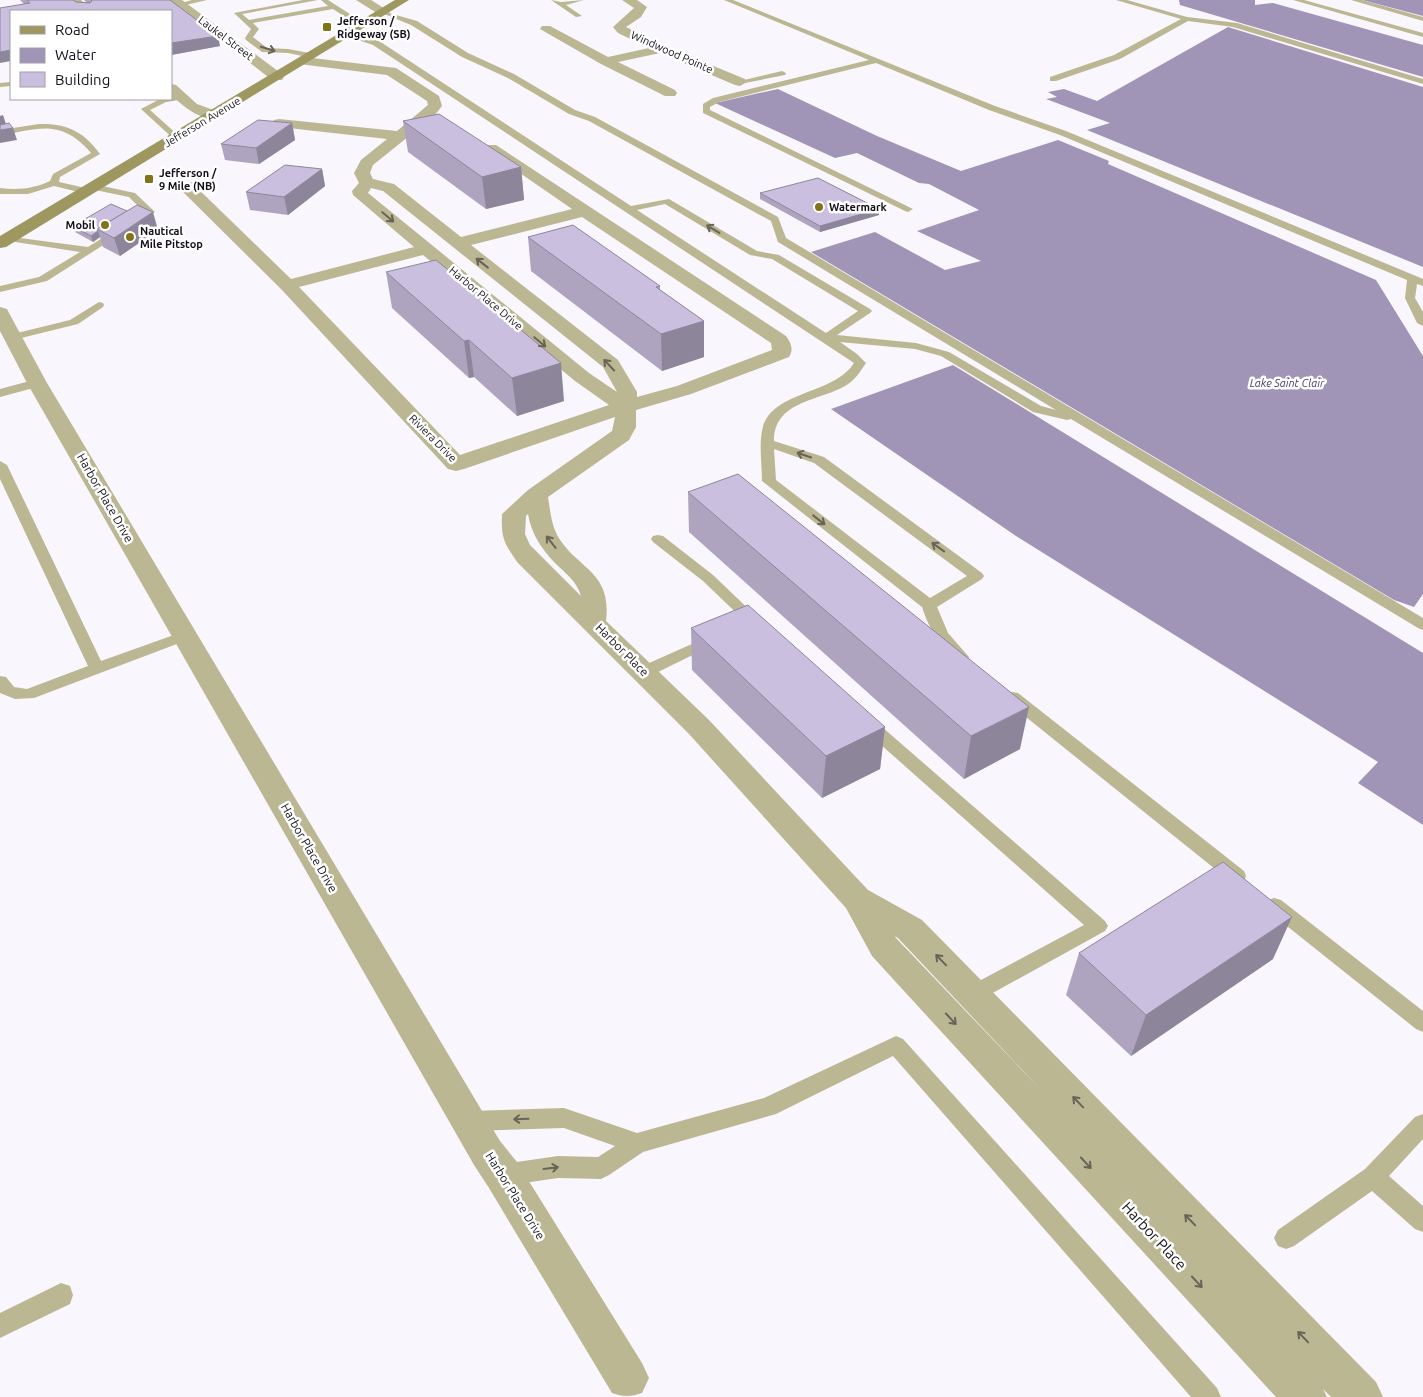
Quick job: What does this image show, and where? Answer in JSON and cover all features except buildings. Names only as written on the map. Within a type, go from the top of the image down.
[{"type":"main road","name":"Jefferson Avenue","points":[[4,241],[403,0]]},
{"type":"street","points":[[74,0],[86,10]]},
{"type":"street","points":[[362,0],[384,12]]},
{"type":"street","name":"Windwood Pointe","points":[[628,0],[641,7],[637,14],[619,28],[661,49],[740,82]]},
{"type":"street","name":"Laukel Street","points":[[178,2],[277,77]]},
{"type":"street","points":[[546,30],[670,93]]},
{"type":"street","points":[[606,61],[661,49]]},
{"type":"street","points":[[308,58],[391,71],[434,99],[435,106],[429,113],[366,163],[362,173],[367,183],[388,187],[456,243],[611,364],[627,392],[624,407],[625,427],[621,435],[536,495],[514,514],[510,552],[530,577],[561,606],[593,622],[596,611],[592,589],[577,570],[552,546],[546,536],[540,523],[536,495]]},
{"type":"street","points":[[176,92],[192,107],[214,115]]},
{"type":"street","points":[[279,123],[399,136]]},
{"type":"street","points":[[415,124],[435,126]]},
{"type":"street","name":"Riviera Drive","points":[[185,184],[287,285],[456,464],[624,407],[684,390],[782,353],[782,346],[779,340],[478,140]]},
{"type":"street","name":"Harbor Place Drive","points":[[367,183],[360,191],[361,194],[582,377],[624,407]]},
{"type":"street","points":[[456,243],[585,211]]},
{"type":"street","points":[[287,285],[427,249]]},
{"type":"street","name":"Harbor Place Drive","points":[[6,324],[37,383],[488,1153],[627,1378]]},
{"type":"street","name":"Harbor Place","points":[[513,534],[518,546],[549,581],[699,727],[856,899],[884,947],[1025,1072],[1311,1384],[1361,1397]]},
{"type":"street","points":[[549,581],[577,570]]},
{"type":"street","name":"Harbor Place","points":[[856,899],[910,929],[972,994],[1025,1072]]},
{"type":"lane","points":[[178,2],[204,0]]},
{"type":"lane","points":[[308,58],[288,51],[265,50],[249,38],[255,30],[236,13],[254,7],[315,0]]},
{"type":"lane","points":[[324,0],[363,25]]},
{"type":"lane","points":[[557,2],[581,0]]},
{"type":"lane","points":[[717,0],[843,54],[847,58]]},
{"type":"lane","points":[[727,0],[992,108],[1063,133],[1418,280],[1410,298],[1423,323]]},
{"type":"lane","points":[[1119,0],[1187,19],[1234,26],[1423,82]]},
{"type":"lane","points":[[1296,0],[1423,35]]},
{"type":"lane","points":[[1354,0],[1423,19]]},
{"type":"lane","points":[[557,2],[578,16]]},
{"type":"lane","points":[[247,22],[334,7]]},
{"type":"lane","points":[[384,12],[414,23],[464,54],[510,76],[572,112],[592,119],[774,219],[782,240],[1423,625]]},
{"type":"lane","points":[[1053,79],[1118,57],[1187,19]]},
{"type":"lane","points":[[347,35],[376,43],[826,338],[860,363],[858,370],[846,381],[786,406],[774,417],[768,428],[769,481],[929,605],[933,621],[954,651],[972,666]]},
{"type":"lane","points":[[876,61],[716,100],[706,106],[706,111],[908,209]]},
{"type":"lane","points":[[858,65],[893,68]]},
{"type":"lane","points":[[740,82],[792,71]]},
{"type":"lane","points":[[164,100],[145,109],[176,138]]},
{"type":"lane","points":[[0,133],[35,127],[58,127],[76,133],[96,154],[56,176],[54,183],[40,190],[18,194],[0,191]]},
{"type":"lane","points":[[0,289],[43,279],[150,212],[132,195],[64,187],[54,183]]},
{"type":"lane","points":[[630,209],[666,201],[754,253],[774,257],[866,311],[826,338]]},
{"type":"lane","points":[[4,241],[89,250]]},
{"type":"lane","points":[[6,324],[74,322],[99,305]]},
{"type":"lane","points":[[826,338],[916,346],[945,354],[1037,409],[1080,419]]},
{"type":"lane","points":[[0,393],[37,383]]},
{"type":"lane","points":[[768,443],[818,460],[977,576],[929,605]]},
{"type":"lane","points":[[0,465],[97,669]]},
{"type":"lane","points":[[658,539],[708,578],[767,634]]},
{"type":"lane","points":[[644,672],[752,620]]},
{"type":"lane","points":[[0,681],[3,688],[13,694],[28,694],[185,636]]},
{"type":"lane","points":[[1002,689],[1423,1024]]},
{"type":"lane","points":[[856,713],[1098,926],[972,994]]},
{"type":"lane","points":[[503,1175],[558,1167],[601,1168],[637,1143],[768,1107],[896,1045],[1208,1397]]},
{"type":"lane","points":[[470,1122],[564,1118],[637,1143]]},
{"type":"lane","points":[[1286,1238],[1373,1177],[1423,1124]]},
{"type":"lane","points":[[1373,1177],[1423,1221]]},
{"type":"lane","points":[[0,1326],[61,1295]]},
{"type":"water","points":[[1179,0],[1255,0],[1255,5],[1273,3],[1423,45],[1423,77],[1180,5]]},
{"type":"water","points":[[1362,0],[1423,0],[1423,16]]},
{"type":"water","points":[[1228,27],[1423,87],[1423,267],[1087,130],[1110,123],[1046,99],[1057,97],[1048,92],[1064,89],[1097,101]]},
{"type":"water","name":"Lake Saint Clair","points":[[778,89],[877,136],[961,171],[1058,140],[1109,161],[1108,164],[1376,280],[1423,356],[1423,594],[1414,607],[1394,600],[811,252],[875,232],[945,270],[981,261],[917,231],[979,210],[929,184],[919,183],[857,153],[835,158],[715,103]]},
{"type":"water","points":[[953,365],[1423,653],[1423,825],[1358,783],[1378,762],[1016,536],[831,409]]},
{"type":"place","name":"Jefferson / Ridgeway (SB)","points":[[327,27]]},
{"type":"place","name":"Jefferson / 9 Mile (NB)","points":[[149,179]]},
{"type":"place","name":"Watermark","points":[[819,207]]},
{"type":"place","name":"Mobil","points":[[105,225]]},
{"type":"place","name":"Nautical Mile Pitstop","points":[[130,237]]}]
